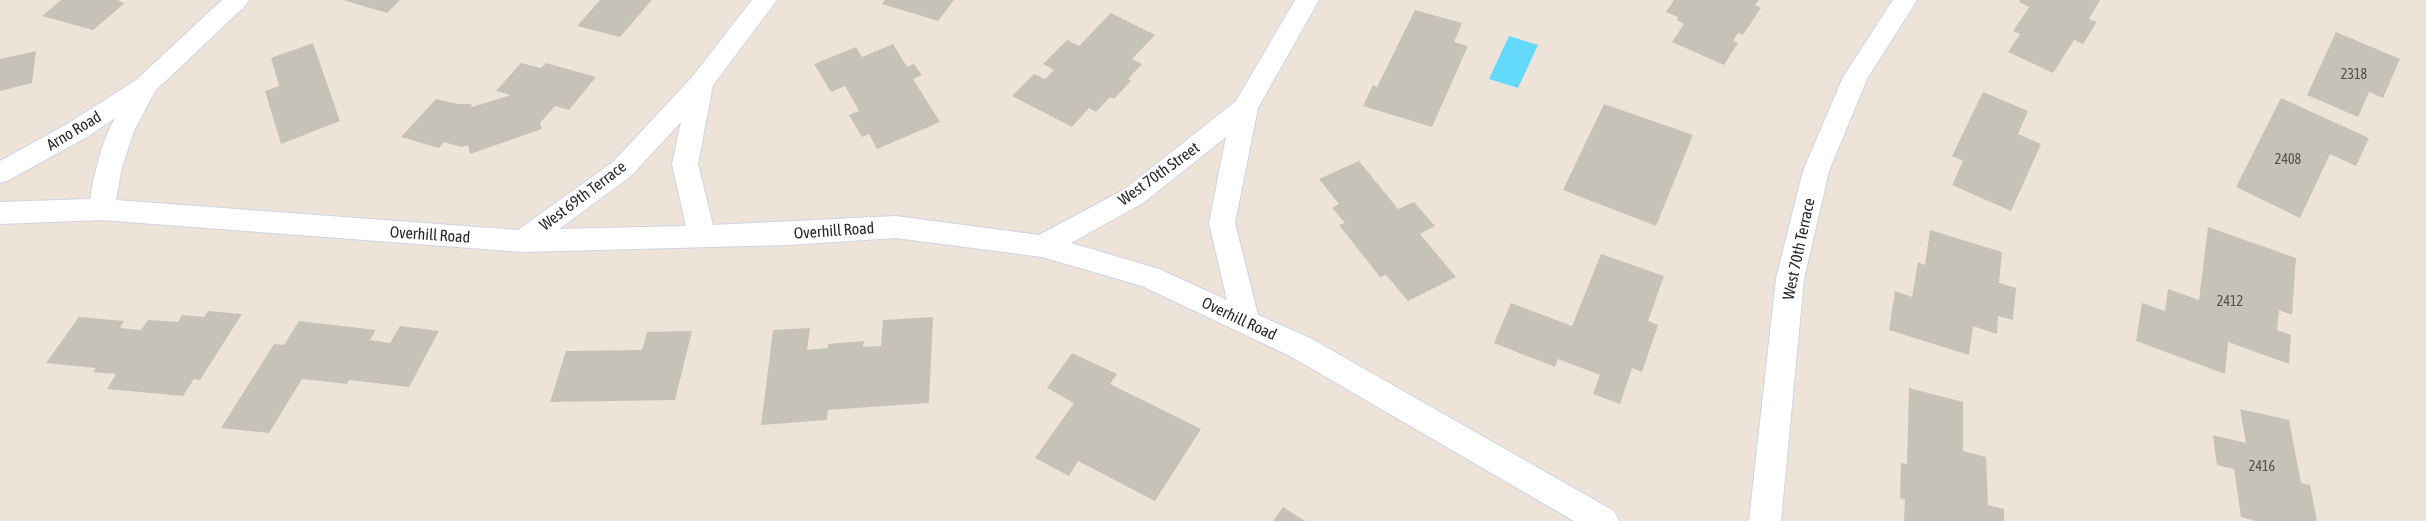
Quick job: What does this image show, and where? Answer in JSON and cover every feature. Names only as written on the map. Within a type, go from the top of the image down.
[{"type":"street","name":"Arno Road","points":[[0,173],[78,130],[145,86],[237,0]]},
{"type":"street","name":"West 69th Terrace","points":[[523,241],[622,169],[701,83],[765,0]]},
{"type":"street","name":"West 70th Street","points":[[1246,322],[1222,223],[1245,108],[1307,0]]},
{"type":"street","name":"West 70th Terrace","points":[[1765,521],[1790,279],[1816,171],[1855,77],[1905,0]]},
{"type":"street","name":"West 69th Terrace","points":[[701,83],[685,164],[702,235]]},
{"type":"street","name":"Arno Road","points":[[101,209],[109,167],[121,131],[145,86]]},
{"type":"street","name":"West 70th Street","points":[[1042,246],[1134,196],[1245,108]]},
{"type":"street","name":"Overhill Road","points":[[0,213],[101,209],[523,241],[787,234],[896,228],[1042,246],[1149,277],[1300,347],[1602,521]]},
{"type":"water","points":[[1509,36],[1538,45],[1518,88],[1489,79]]},
{"type":"building","points":[[61,0],[120,0],[118,1],[125,3],[93,30],[42,16]]},
{"type":"building","points":[[343,0],[400,0],[387,13]]},
{"type":"building","points":[[600,0],[652,0],[620,37],[577,26]]},
{"type":"building","points":[[885,0],[954,0],[938,21],[882,4]]},
{"type":"building","points":[[1674,0],[1759,0],[1755,5],[1761,8],[1743,35],[1738,33],[1733,41],[1738,43],[1724,65],[1672,42],[1684,24],[1677,20],[1678,17],[1666,12]]},
{"type":"building","points":[[2020,0],[2100,0],[2089,19],[2097,22],[2083,44],[2074,40],[2053,73],[2008,52],[2020,34],[2013,31],[2029,7],[2019,2]]},
{"type":"building","points":[[1415,10],[1462,23],[1454,42],[1468,46],[1432,127],[1363,106],[1373,85],[1377,87]]},
{"type":"building","points":[[1111,13],[1155,35],[1132,59],[1142,64],[1128,79],[1131,81],[1114,99],[1110,97],[1096,112],[1089,108],[1072,127],[1012,96],[1034,74],[1045,79],[1054,70],[1043,64],[1067,40],[1079,46]]},
{"type":"building","points":[[2336,32],[2400,59],[2383,98],[2369,92],[2358,117],[2307,95]]},
{"type":"building","points":[[313,43],[340,121],[281,144],[265,91],[279,86],[271,58]]},
{"type":"building","points":[[893,44],[907,67],[914,64],[922,75],[913,79],[940,122],[877,149],[869,134],[862,137],[849,115],[859,111],[845,86],[831,92],[814,64],[856,47],[862,57]]},
{"type":"building","points":[[36,51],[32,83],[0,91],[0,59]]},
{"type":"building","points":[[521,63],[541,68],[546,63],[596,77],[569,110],[555,106],[540,123],[542,129],[470,154],[468,145],[461,147],[444,142],[439,148],[401,137],[436,99],[458,104],[471,104],[472,107],[511,95],[496,91]]},
{"type":"building","points":[[1983,92],[2028,111],[2018,134],[2041,144],[2011,211],[1952,185],[1963,161],[1952,156]]},
{"type":"building","points":[[2281,98],[2369,138],[2356,166],[2330,154],[2300,218],[2236,187]]},
{"type":"building","points":[[1604,104],[1693,135],[1656,226],[1563,190]]},
{"type":"building","points":[[1359,161],[1398,209],[1414,202],[1435,226],[1420,234],[1456,277],[1408,301],[1386,275],[1380,277],[1339,225],[1345,223],[1332,208],[1339,204],[1319,179]]},
{"type":"building","points":[[2208,227],[2296,258],[2292,315],[2279,310],[2277,330],[2291,335],[2289,364],[2228,342],[2225,374],[2136,341],[2142,303],[2165,311],[2168,289],[2199,300]]},
{"type":"building","points":[[1930,230],[2002,252],[1999,283],[2016,288],[2013,320],[1998,316],[1997,334],[1973,326],[1969,355],[1889,330],[1895,291],[1912,297],[1918,262],[1925,265]]},
{"type":"building","points":[[1601,254],[1664,276],[1648,321],[1658,325],[1642,372],[1632,368],[1620,404],[1593,394],[1600,375],[1558,359],[1555,367],[1494,343],[1511,303],[1572,326]]},
{"type":"building","points":[[208,311],[242,314],[200,380],[194,379],[183,396],[107,389],[116,374],[93,372],[96,368],[46,363],[79,317],[124,321],[120,328],[141,330],[148,320],[178,322],[182,315],[204,317]]},
{"type":"building","points":[[933,317],[929,403],[828,410],[827,420],[761,425],[773,330],[810,328],[807,350],[828,348],[828,344],[864,341],[863,347],[881,346],[883,320]]},
{"type":"building","points":[[299,321],[376,330],[370,340],[390,343],[400,326],[439,331],[409,387],[349,380],[347,384],[302,379],[269,433],[221,428],[274,344],[284,345]]},
{"type":"building","points":[[692,331],[675,400],[550,402],[566,351],[642,350],[647,332]]},
{"type":"building","points":[[1072,353],[1117,374],[1110,384],[1201,429],[1155,501],[1078,461],[1069,476],[1035,458],[1074,403],[1047,388]]},
{"type":"building","points":[[1909,388],[1963,402],[1963,451],[1986,457],[1988,505],[2004,509],[2004,521],[1904,521],[1905,500],[1900,498],[1901,463],[1907,464]]},
{"type":"building","points":[[2240,409],[2289,420],[2301,483],[2310,485],[2317,521],[2255,521],[2241,517],[2234,469],[2217,465],[2213,435],[2246,443]]},
{"type":"building","points":[[1283,507],[1305,521],[1273,521]]}]
